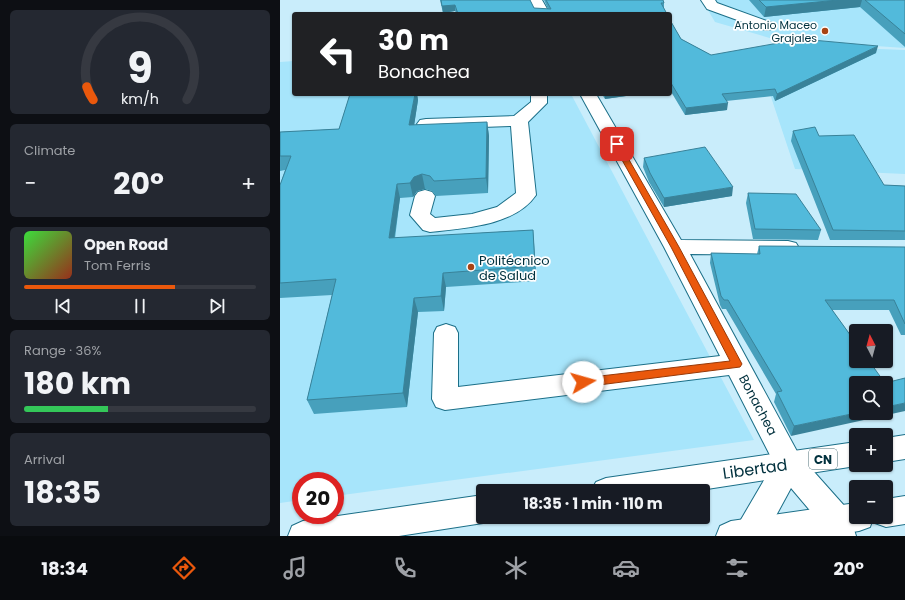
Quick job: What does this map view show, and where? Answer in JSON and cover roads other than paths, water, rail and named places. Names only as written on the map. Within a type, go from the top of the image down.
[{"type":"street","points":[[535,0],[542,12]]},
{"type":"street","points":[[708,0],[712,6],[767,26]]},
{"type":"street","points":[[426,124],[519,121],[539,103],[539,96]]},
{"type":"street","name":"Bonachea","points":[[589,96],[675,247],[789,464],[845,524]]},
{"type":"street","points":[[425,196],[420,215],[430,225],[472,221],[504,212],[526,195],[519,121]]},
{"type":"street","points":[[675,247],[810,248]]},
{"type":"street","points":[[446,333],[445,399],[736,364]]},
{"type":"street","points":[[893,449],[905,447]]},
{"type":"street","name":"Libertad","points":[[653,484],[849,455]]},
{"type":"street","points":[[744,535],[789,464]]},
{"type":"street","points":[[303,536],[476,510]]},
{"type":"street","points":[[893,512],[905,510]]},
{"type":"street","points":[[744,535],[845,524]]},
{"type":"place","name":"Antonio Maceo Grajales","points":[[825,31]]},
{"type":"place","name":"Politécnico de Salud","points":[[471,267]]}]
